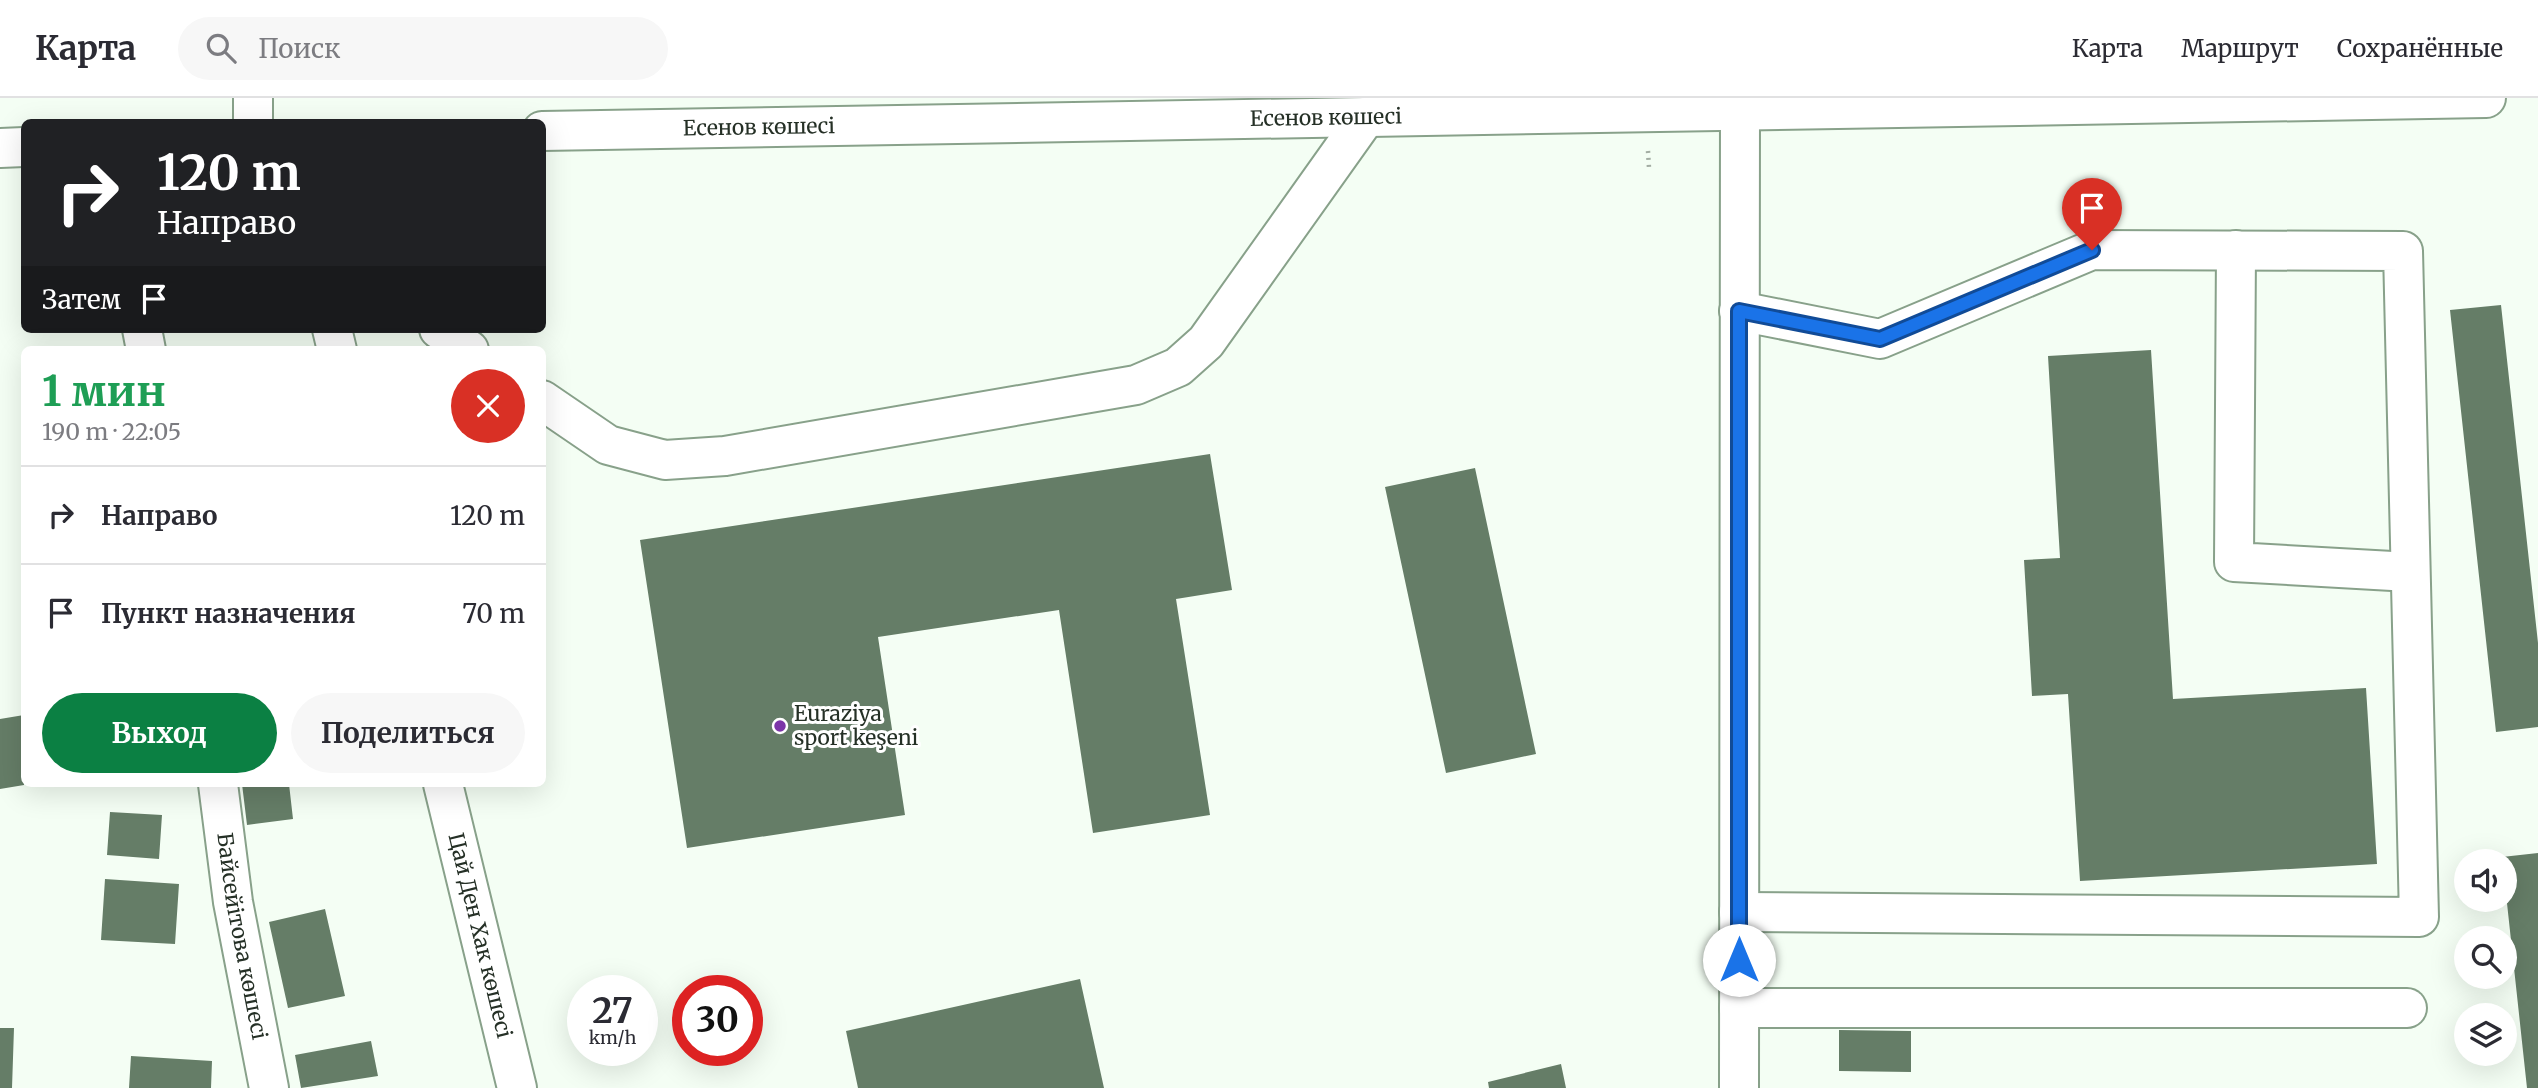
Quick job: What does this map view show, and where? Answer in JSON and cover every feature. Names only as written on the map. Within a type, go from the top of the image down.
[{"type":"street","points":[[253,98],[253,119]]},
{"type":"street","name":"Есенов көшесі","points":[[546,131],[972,111],[1366,117],[1644,114],[1739,103],[2486,98]]},
{"type":"street","points":[[1739,103],[1739,1088]]},
{"type":"street","points":[[546,403],[608,445],[664,460],[725,456],[1136,385],[1178,367],[1206,342],[1366,117]]},
{"type":"street","points":[[0,148],[21,147]]},
{"type":"street","points":[[1739,311],[1880,339],[2092,250],[2403,251],[2418,918],[1739,912]]},
{"type":"street","points":[[2236,250],[2234,562],[2410,572]]},
{"type":"street","points":[[445,333],[463,346]]},
{"type":"street","name":"Байсейітова көшесі","points":[[218,787],[233,902],[269,1088]]},
{"type":"street","name":"Цай Ден Хак көшесі","points":[[444,787],[517,1088]]},
{"type":"street","points":[[1739,1007],[2407,1008]]},
{"type":"building","points":[[2501,305],[2538,643],[2538,727],[2496,732],[2450,310]]},
{"type":"building","points":[[2151,350],[2173,699],[2366,688],[2377,864],[2080,881],[2068,694],[2032,696],[2024,560],[2060,558],[2048,356]]},
{"type":"building","name":"Euraziya sport keşeni","points":[[1210,454],[1232,590],[1176,599],[1210,815],[1093,833],[1059,610],[878,637],[905,815],[687,848],[640,540]]},
{"type":"building","points":[[1475,468],[1536,754],[1446,773],[1385,487]]},
{"type":"building","points":[[21,716],[21,786],[0,789],[0,719]]},
{"type":"building","points":[[242,787],[289,787],[293,819],[247,825]]},
{"type":"building","points":[[110,812],[162,815],[159,859],[107,855]]},
{"type":"building","points":[[2538,853],[2538,1088],[2527,1088],[2516,989],[2517,926],[2509,926],[2508,912],[2517,912],[2517,855]]},
{"type":"building","points":[[105,879],[179,884],[175,944],[101,940]]},
{"type":"building","points":[[325,909],[345,996],[288,1008],[269,922]]},
{"type":"building","points":[[1080,979],[1104,1088],[858,1088],[846,1031]]},
{"type":"building","points":[[0,1028],[14,1028],[12,1088],[0,1088]]},
{"type":"building","points":[[1839,1030],[1911,1031],[1911,1072],[1839,1071]]},
{"type":"building","points":[[371,1041],[378,1076],[301,1088],[295,1055]]},
{"type":"building","points":[[131,1056],[212,1061],[211,1088],[129,1088]]},
{"type":"building","points":[[1561,1064],[1566,1088],[1489,1088],[1488,1082]]},
{"type":"place","name":"Euraziya sport keşeni","points":[[780,726]]},
{"type":"route","points":[[1739,960],[1739,311],[1880,339],[2092,250]]}]
